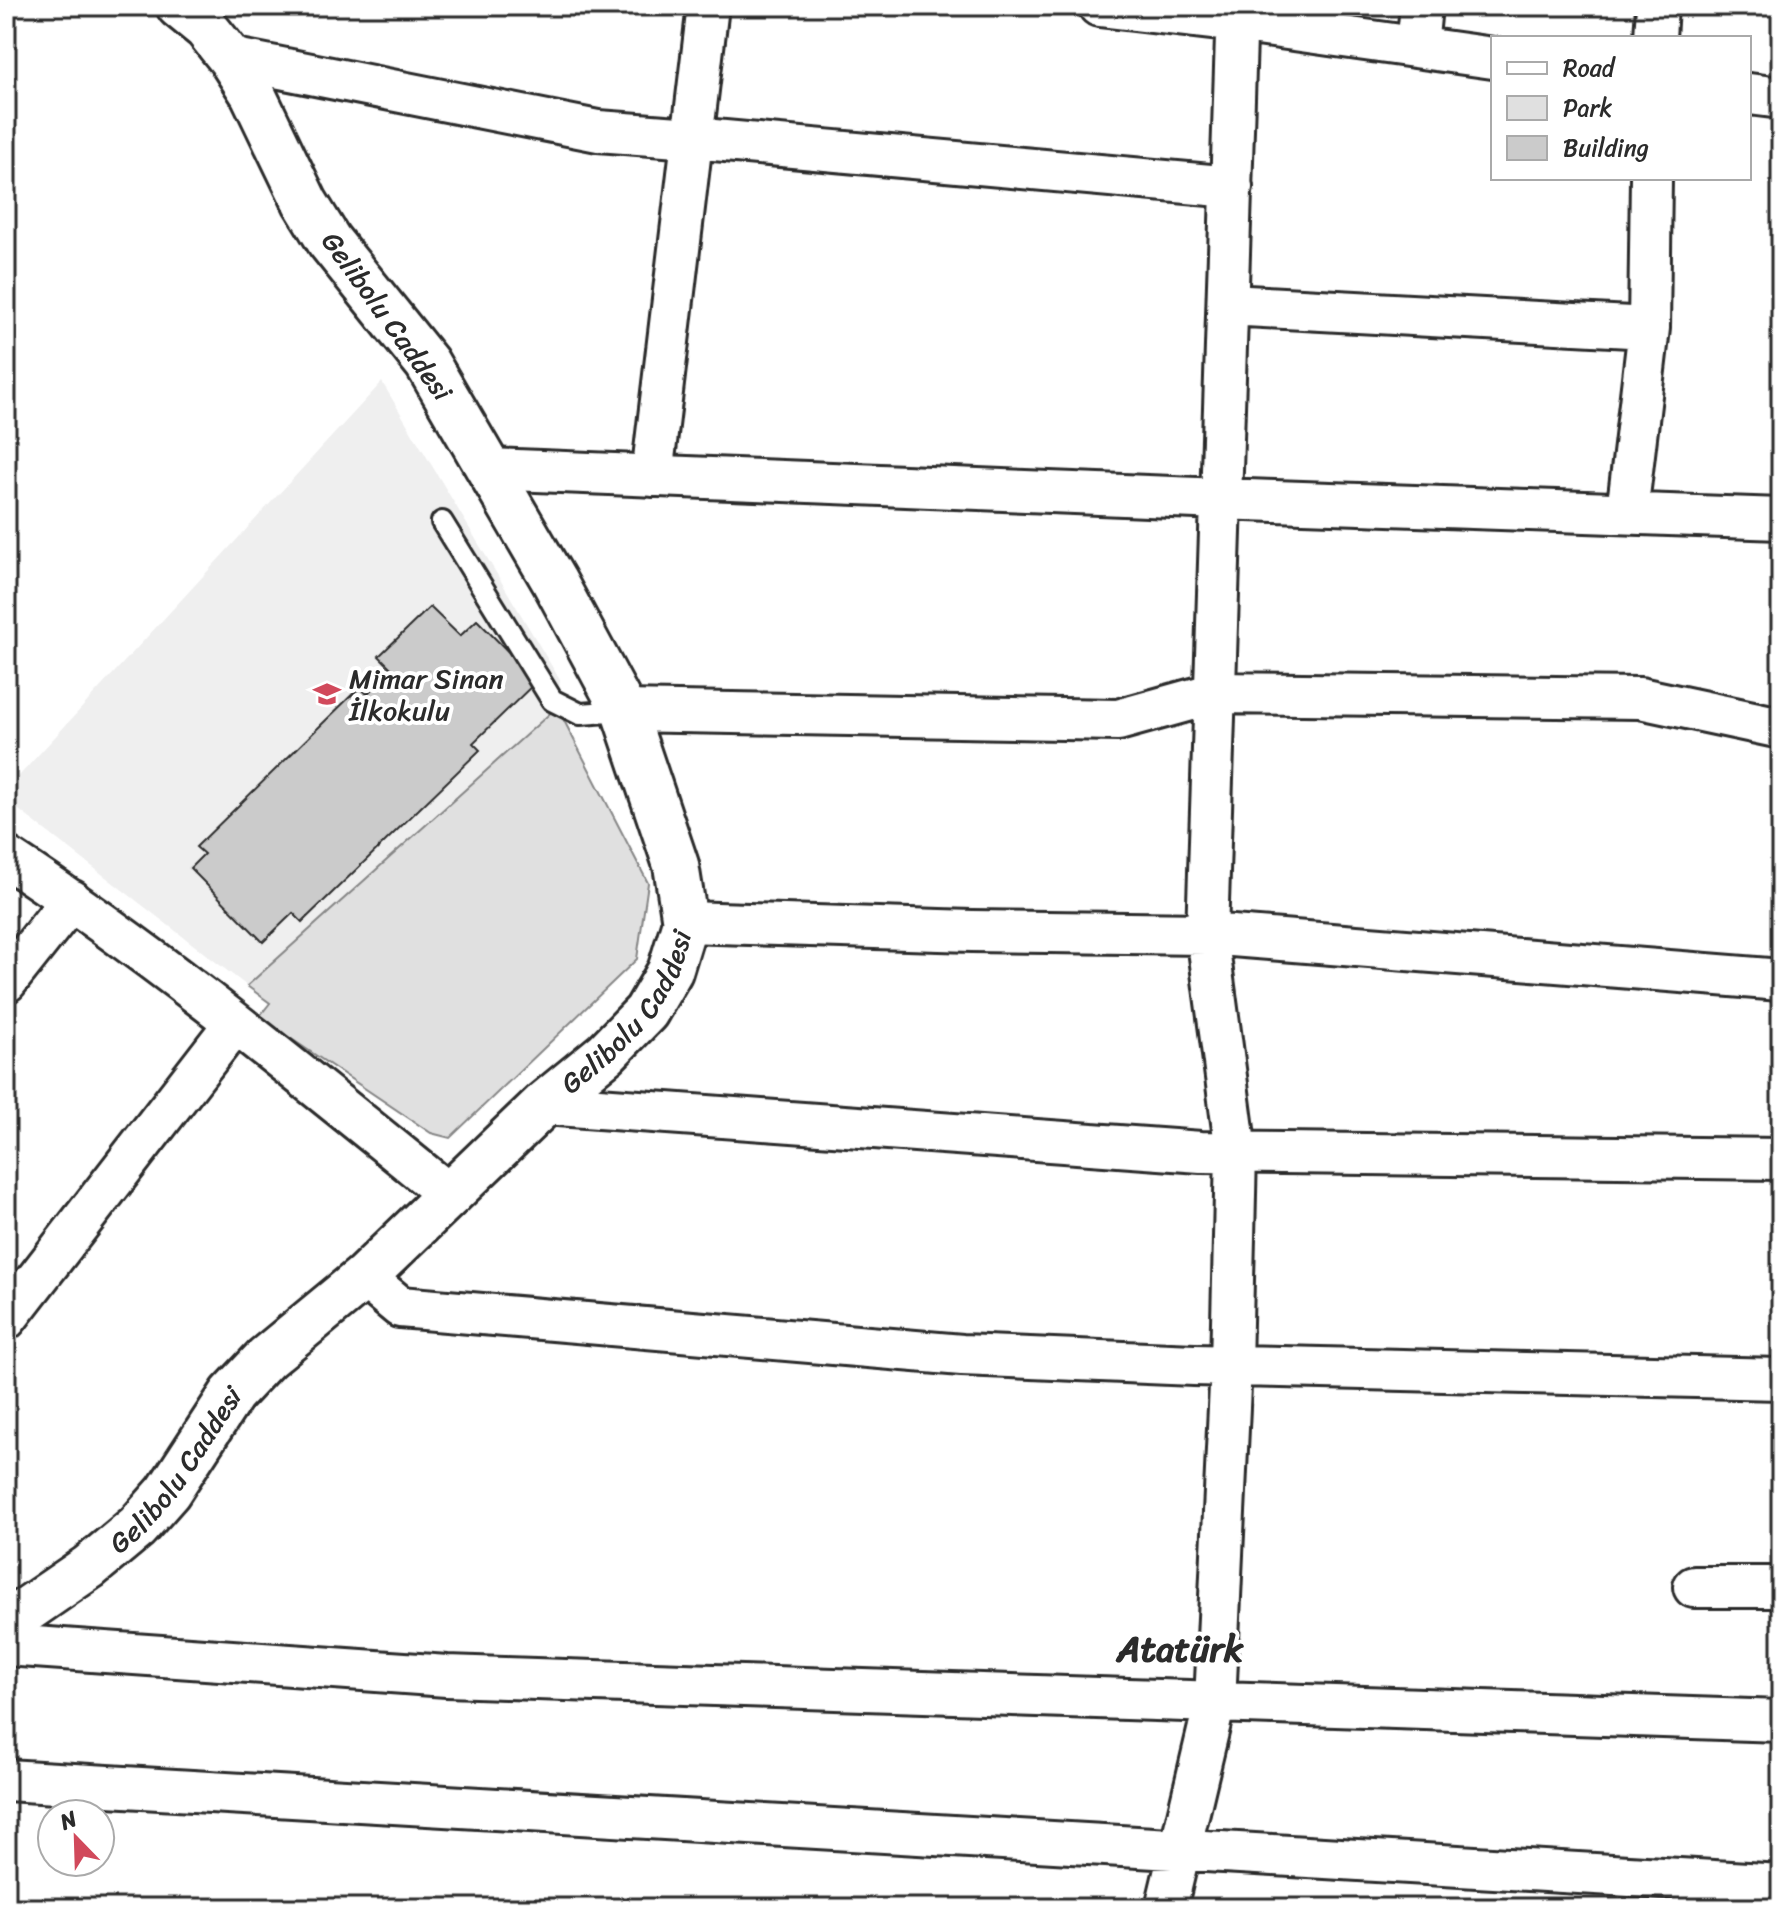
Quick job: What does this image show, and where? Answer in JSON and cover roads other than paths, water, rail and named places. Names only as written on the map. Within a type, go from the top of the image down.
[{"type":"street","name":"Gelibolu Caddesi","points":[[6,1624],[89,1567],[137,1527],[168,1492],[232,1394],[266,1358],[364,1277],[544,1104],[606,1053],[646,1012],[670,971],[685,922],[676,865],[624,711],[490,469],[427,363],[329,241],[305,202],[253,94],[230,58],[206,28],[179,6]]},
{"type":"street","points":[[652,476],[708,6]]},
{"type":"street","points":[[1099,6],[1237,14],[1491,58]]},
{"type":"street","points":[[1417,47],[1421,6]]},
{"type":"street","points":[[1655,36],[1657,6]]},
{"type":"street","points":[[1166,1908],[1215,1702],[1231,1365],[1236,1152],[1207,934],[1237,14]]},
{"type":"street","points":[[230,58],[598,131],[1232,187]]},
{"type":"street","points":[[1751,94],[1781,98]]},
{"type":"street","points":[[1627,513],[1649,328],[1651,180]]},
{"type":"street","points":[[1228,305],[1649,328]]},
{"type":"street","points":[[490,469],[1781,519]]},
{"type":"street","points":[[624,711],[1118,720],[1215,693],[1640,698],[1781,728]]},
{"type":"street","points":[[6,857],[71,900],[235,1023],[451,1196]]},
{"type":"street","points":[[6,982],[71,900]]},
{"type":"street","points":[[685,922],[972,931],[1207,934],[1781,980]]},
{"type":"street","points":[[6,1319],[235,1023]]},
{"type":"street","points":[[544,1104],[1201,1152],[1781,1159]]},
{"type":"street","points":[[364,1277],[400,1307],[962,1355],[1781,1379]]},
{"type":"street","points":[[1694,1587],[1781,1587]]},
{"type":"street","points":[[6,1645],[447,1676],[1781,1721]]},
{"type":"street","points":[[6,1780],[1781,1885]]},
{"type":"lane","points":[[442,522],[552,700],[580,714],[624,711]]},
{"type":"place","name":"Mimar Sinan İlkokulu","points":[[327,694]]},
{"type":"district","name":"Atatürk","points":[[1180,1649]]}]
